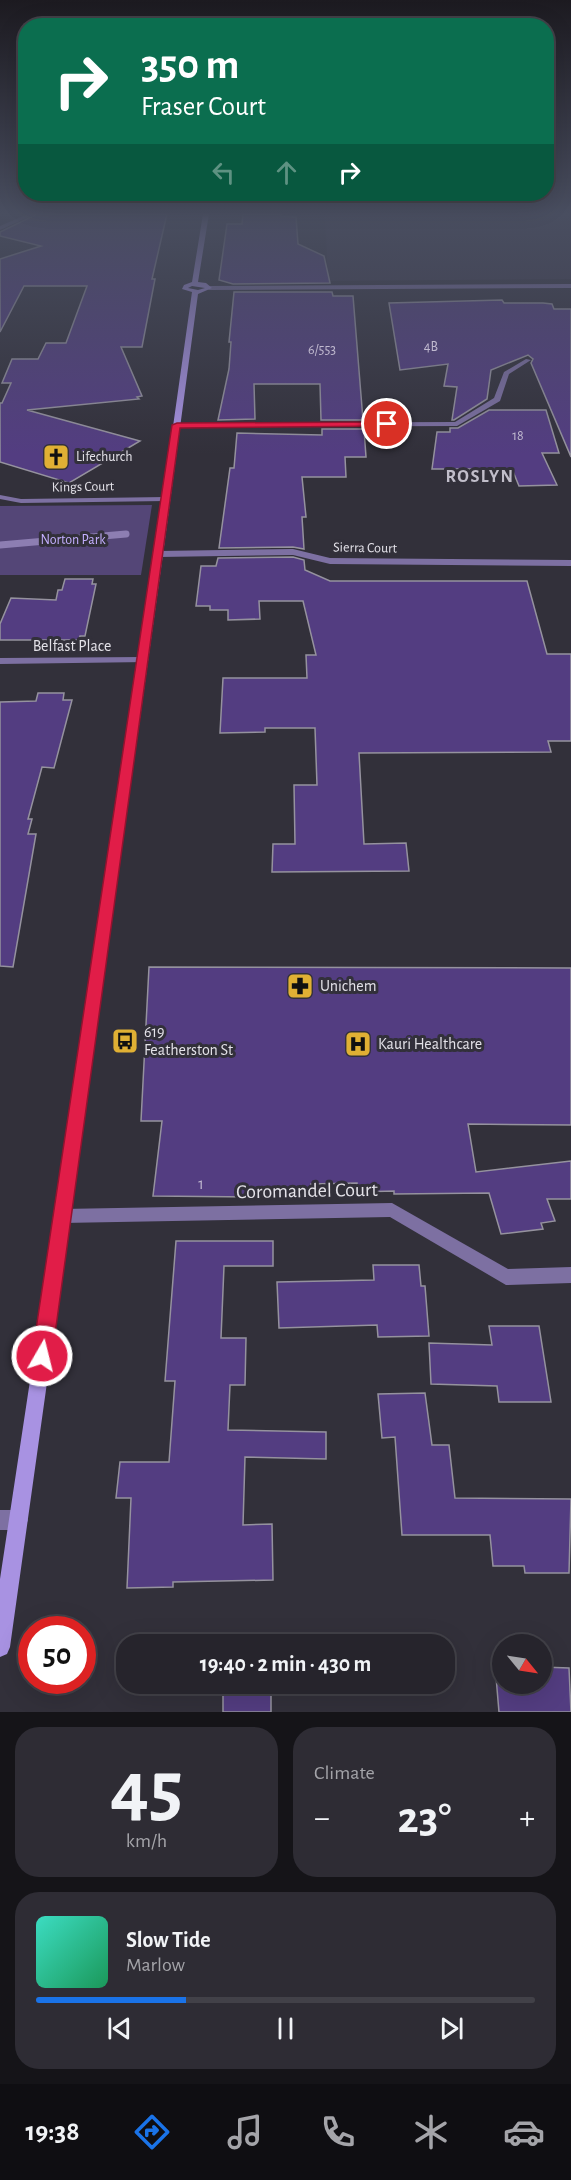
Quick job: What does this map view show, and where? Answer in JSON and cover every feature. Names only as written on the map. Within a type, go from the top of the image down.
[{"type":"main road","points":[[0,1647],[9,1520],[62,1216],[159,554],[194,294]]},
{"type":"street","points":[[177,425],[457,424],[497,399],[506,373],[528,360]]},
{"type":"street","name":"Kings Court","points":[[0,496],[21,501],[166,499]]},
{"type":"street","name":"Sierra Court","points":[[159,554],[293,552],[330,561],[571,563]]},
{"type":"street","name":"Belfast Place","points":[[0,661],[143,660]]},
{"type":"street","name":"Coromandel Court","points":[[62,1216],[392,1210],[506,1277],[571,1275]]},
{"type":"green space","name":"Norton Park","points":[[152,505],[141,575],[0,575],[0,506]]},
{"type":"building","points":[[0,294],[20,294],[0,332]]},
{"type":"building","points":[[84,294],[152,294],[142,347],[121,347],[142,396],[137,397],[139,399],[27,410],[140,441],[69,483],[0,462],[0,403],[11,383],[2,383],[12,359],[38,359],[46,343],[66,343]]},
{"type":"building","points":[[234,294],[353,296],[363,420],[321,420],[320,384],[254,384],[255,419],[218,420],[229,369],[231,342],[229,342]]},
{"type":"building","points":[[502,300],[504,303],[543,303],[552,304],[554,309],[571,309],[571,457],[531,363],[533,359],[528,355],[491,370],[487,399],[454,420],[452,420],[457,387],[444,386],[448,364],[400,370],[389,303]]},
{"type":"building","points":[[489,410],[546,410],[559,453],[542,453],[557,485],[519,486],[512,469],[432,469],[437,432],[450,432],[450,428],[458,428]]},
{"type":"building","points":[[322,429],[364,429],[366,457],[345,457],[346,477],[302,477],[306,517],[302,517],[304,549],[293,547],[219,548],[230,468],[234,468],[237,433],[322,435]]},
{"type":"building","points":[[293,557],[304,560],[305,570],[330,581],[527,581],[547,654],[571,654],[571,741],[548,741],[551,752],[359,753],[364,844],[406,843],[409,871],[272,872],[273,844],[295,844],[294,785],[317,785],[315,728],[265,728],[265,732],[220,733],[223,678],[307,678],[306,655],[316,655],[303,601],[259,601],[260,619],[228,620],[228,610],[210,610],[210,606],[196,606],[201,566],[216,566],[218,558]]},
{"type":"building","points":[[65,579],[93,579],[92,584],[96,584],[85,636],[80,636],[79,640],[0,640],[0,624],[11,598],[56,600],[58,590],[62,590]]},
{"type":"building","points":[[38,693],[64,693],[63,700],[72,700],[54,768],[42,767],[28,819],[32,819],[28,834],[36,834],[13,967],[0,966],[0,702],[36,701]]},
{"type":"building","name":"Kauri Healthcare","points":[[149,967],[571,968],[571,1125],[468,1124],[476,1172],[571,1161],[571,1199],[547,1199],[555,1221],[541,1223],[543,1229],[501,1234],[489,1193],[357,1192],[357,1183],[311,1184],[312,1190],[252,1192],[252,1197],[153,1196],[162,1121],[141,1121]]},
{"type":"building","points":[[176,1241],[273,1241],[273,1266],[224,1266],[221,1338],[246,1338],[245,1385],[230,1385],[228,1430],[326,1432],[326,1459],[245,1457],[243,1525],[272,1524],[273,1580],[173,1582],[173,1587],[127,1588],[131,1498],[116,1498],[120,1462],[169,1462],[175,1381],[165,1381]]},
{"type":"building","points":[[373,1265],[419,1265],[421,1286],[425,1286],[429,1336],[378,1337],[377,1325],[279,1328],[277,1282],[374,1280]]},
{"type":"building","points":[[489,1326],[539,1326],[551,1402],[499,1402],[497,1386],[431,1384],[429,1343],[492,1345]]},
{"type":"building","points":[[425,1393],[432,1445],[449,1445],[455,1498],[571,1499],[569,1573],[525,1573],[524,1566],[493,1566],[490,1535],[402,1535],[395,1437],[382,1438],[378,1394]]},
{"type":"building","points":[[552,1667],[569,1668],[571,1712],[499,1712],[497,1694],[552,1694]]},
{"type":"building","points":[[223,1694],[271,1694],[271,1712],[223,1712]]},
{"type":"waterway","points":[[0,545],[126,534]]},
{"type":"place","name":"Lifechurch","points":[[56,457]]},
{"type":"place","name":"Unichem","points":[[300,986]]},
{"type":"place","name":"619 Featherston St","points":[[125,1041]]},
{"type":"place","name":"Kauri Healthcare","points":[[358,1044]]},
{"type":"district","name":"ROSLYN","points":[[480,477]]},
{"type":"route","points":[[42,1356],[177,425],[387,424]]}]
